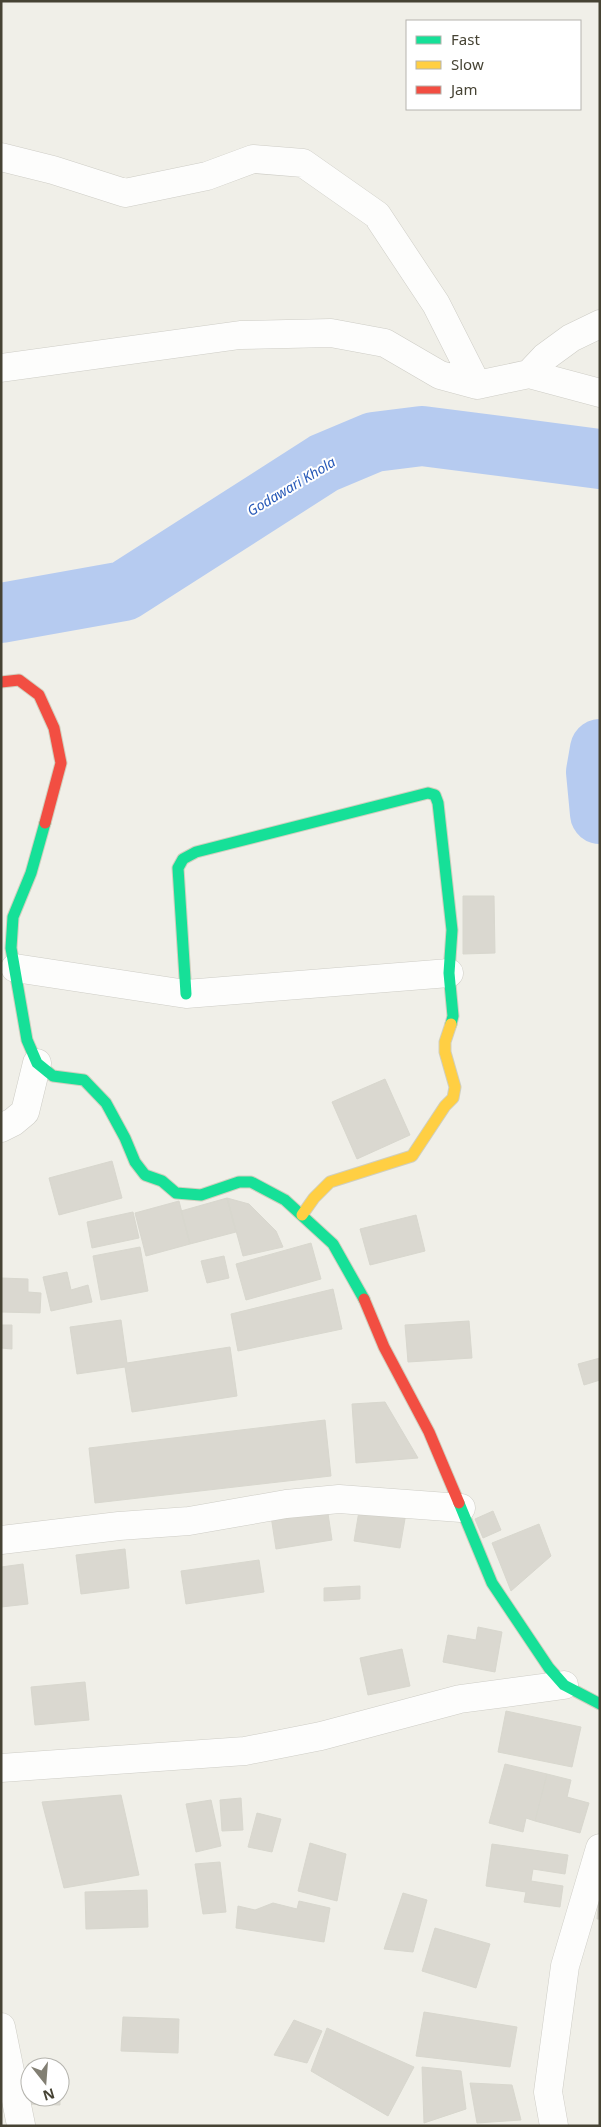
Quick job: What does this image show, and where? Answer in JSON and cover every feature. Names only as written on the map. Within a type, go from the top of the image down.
[{"type":"street","points":[[1,156],[125,193],[207,176],[253,160],[303,163],[377,214],[436,304],[477,384]]},
{"type":"street","points":[[529,374],[545,357],[571,338],[600,324]]},
{"type":"street","points":[[1,368],[240,335],[331,333],[385,343],[440,375],[477,384],[529,374],[600,393]]},
{"type":"street","points":[[1,682],[19,680],[39,695],[54,728],[61,763],[31,873],[7,918],[27,1040],[37,1063],[53,1076],[84,1080],[90,1086],[106,1103],[125,1138],[134,1162],[145,1175],[162,1181],[176,1193],[193,1195],[201,1195],[240,1182],[251,1182],[285,1200],[333,1244],[362,1294],[384,1347],[429,1432],[492,1582],[549,1668],[564,1685],[600,1704]]},
{"type":"street","points":[[186,994],[178,868],[183,859],[196,852],[428,793],[436,796],[452,930],[450,973],[453,1016],[445,1042],[445,1052],[455,1087],[453,1098],[445,1106],[412,1156],[330,1182],[314,1198],[302,1215]]},
{"type":"street","points":[[15,968],[186,994],[450,973]]},
{"type":"street","points":[[1,1128],[14,1122],[25,1112],[37,1063]]},
{"type":"street","points":[[1,1540],[119,1526],[189,1521],[286,1504],[340,1499],[462,1508]]},
{"type":"street","points":[[1,1768],[245,1751],[321,1736],[460,1700],[564,1685]]},
{"type":"street","points":[[554,2126],[548,2092],[565,1966],[600,1848]]},
{"type":"street","points":[[1,2027],[21,2125]]},
{"type":"building","points":[[463,896],[494,896],[495,953],[463,954]]},
{"type":"building","points":[[385,1079],[410,1135],[357,1159],[332,1102]]},
{"type":"building","points":[[112,1161],[122,1198],[59,1215],[49,1178]]},
{"type":"building","points":[[227,1198],[236,1232],[190,1244],[181,1211]]},
{"type":"building","points":[[227,1198],[249,1204],[276,1231],[283,1247],[243,1256]]},
{"type":"building","points":[[179,1201],[190,1244],[146,1256],[135,1213]]},
{"type":"building","points":[[133,1212],[139,1238],[92,1248],[87,1222]]},
{"type":"building","points":[[416,1215],[425,1251],[370,1265],[360,1229]]},
{"type":"building","points":[[311,1243],[321,1279],[246,1300],[236,1264]]},
{"type":"building","points":[[140,1247],[148,1291],[101,1300],[93,1256]]},
{"type":"building","points":[[224,1256],[229,1278],[207,1283],[201,1261]]},
{"type":"building","points":[[67,1272],[71,1290],[88,1285],[92,1302],[51,1311],[43,1277]]},
{"type":"building","points":[[1,1278],[28,1279],[28,1292],[41,1293],[40,1313],[1,1312]]},
{"type":"building","points":[[333,1289],[342,1329],[238,1351],[231,1314]]},
{"type":"building","points":[[121,1320],[127,1363],[230,1347],[237,1396],[132,1412],[125,1367],[77,1374],[70,1327]]},
{"type":"building","points":[[469,1321],[472,1358],[408,1362],[405,1325]]},
{"type":"building","points":[[1,1325],[12,1325],[12,1349],[1,1348]]},
{"type":"building","points":[[600,1358],[600,1380],[584,1385],[578,1364]]},
{"type":"building","points":[[385,1402],[418,1458],[356,1463],[352,1404]]},
{"type":"building","points":[[325,1420],[331,1476],[95,1503],[89,1448]]},
{"type":"building","points":[[360,1505],[406,1513],[400,1548],[354,1541]]},
{"type":"building","points":[[327,1507],[332,1540],[276,1549],[271,1516]]},
{"type":"building","points":[[493,1511],[501,1530],[483,1538],[475,1519]]},
{"type":"building","points":[[539,1524],[551,1556],[511,1591],[492,1543]]},
{"type":"building","points":[[125,1549],[129,1588],[81,1594],[76,1555]]},
{"type":"building","points":[[259,1560],[264,1592],[186,1604],[181,1571]]},
{"type":"building","points":[[23,1564],[28,1604],[1,1607],[1,1567]]},
{"type":"building","points":[[360,1586],[360,1599],[324,1601],[324,1588]]},
{"type":"building","points":[[478,1627],[502,1632],[495,1672],[443,1662],[448,1635],[476,1640]]},
{"type":"building","points":[[402,1649],[410,1686],[368,1695],[360,1658]]},
{"type":"building","points":[[85,1682],[89,1720],[35,1725],[31,1687]]},
{"type":"building","points":[[506,1711],[581,1727],[572,1767],[498,1752]]},
{"type":"building","points":[[505,1764],[547,1774],[535,1821],[526,1818],[523,1832],[489,1823]]},
{"type":"building","points":[[547,1774],[571,1780],[567,1797],[589,1803],[580,1833],[535,1821]]},
{"type":"building","points":[[121,1795],[139,1875],[64,1888],[42,1802]]},
{"type":"building","points":[[241,1798],[243,1830],[222,1831],[220,1800]]},
{"type":"building","points":[[211,1800],[221,1846],[196,1852],[186,1804]]},
{"type":"building","points":[[257,1813],[281,1819],[272,1852],[248,1847]]},
{"type":"building","points":[[310,1843],[346,1854],[337,1901],[298,1891]]},
{"type":"building","points":[[492,1844],[568,1855],[565,1874],[533,1869],[531,1881],[563,1886],[560,1907],[524,1902],[526,1892],[486,1886]]},
{"type":"building","points":[[220,1862],[226,1912],[203,1914],[195,1864]]},
{"type":"building","points":[[600,1885],[600,1919],[597,1919]]},
{"type":"building","points":[[147,1890],[148,1927],[86,1929],[85,1892]]},
{"type":"building","points":[[403,1893],[427,1900],[413,1952],[384,1949]]},
{"type":"building","points":[[299,1901],[330,1908],[324,1942],[236,1928],[238,1906],[255,1910],[273,1903],[297,1909]]},
{"type":"building","points":[[435,1928],[490,1944],[476,1988],[422,1971]]},
{"type":"building","points":[[424,2012],[517,2027],[510,2067],[416,2056]]},
{"type":"building","points":[[123,2017],[179,2019],[178,2053],[121,2051]]},
{"type":"building","points":[[294,2020],[322,2031],[307,2063],[274,2055]]},
{"type":"building","points":[[327,2028],[414,2067],[388,2116],[311,2071]]},
{"type":"building","points":[[422,2067],[461,2071],[466,2109],[424,2123]]},
{"type":"building","points":[[470,2083],[512,2085],[521,2120],[477,2123]]},
{"type":"waterway","name":"Godawari Khola","points":[[1,613],[124,591],[324,463],[374,442],[422,436],[600,459]]},
{"type":"waterway","name":"Godawari Khola","points":[[600,749],[596,772],[600,814]]},
{"type":"traffic: fast","points":[[186,994],[178,868],[183,859],[196,852],[428,793],[435,795],[438,803],[452,930],[449,973],[453,1016],[451,1024]]},
{"type":"traffic: fast","points":[[45,823],[31,873],[13,917],[11,948],[27,1040],[37,1063],[53,1076],[84,1080],[106,1103],[125,1138],[135,1162],[145,1175],[162,1181],[176,1193],[201,1195],[239,1182],[251,1182],[285,1200],[333,1244],[364,1299]]},
{"type":"traffic: fast","points":[[459,1503],[492,1583],[549,1668],[564,1685],[600,1704]]},
{"type":"traffic: slow","points":[[302,1215],[314,1198],[330,1182],[412,1156],[445,1106],[453,1098],[455,1087],[445,1052],[445,1042],[451,1024]]},
{"type":"traffic: jam","points":[[1,682],[19,680],[39,695],[54,728],[61,763],[45,823]]},
{"type":"traffic: jam","points":[[364,1299],[384,1347],[429,1432],[459,1503]]}]
